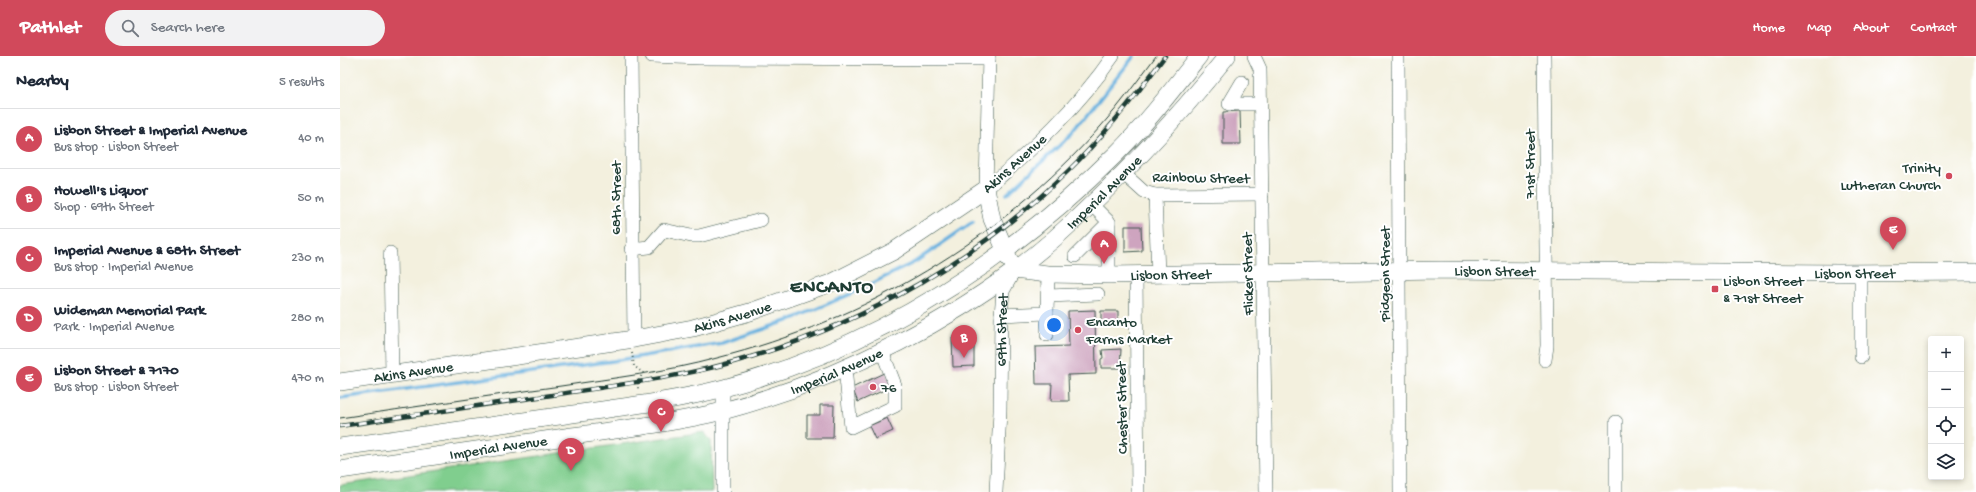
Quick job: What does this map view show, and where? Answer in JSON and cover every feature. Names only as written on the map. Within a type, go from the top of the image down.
[{"type":"main road","name":"Imperial Avenue","points":[[340,447],[608,409],[723,388],[808,360],[865,336],[944,293],[1005,250],[1066,202],[1118,152],[1170,93],[1199,56]]},
{"type":"main road","name":"Imperial Avenue","points":[[340,470],[684,419],[723,411],[764,399],[845,368],[882,351],[957,309],[1014,270],[1054,238],[1123,173],[1227,56]]},
{"type":"main road","points":[[986,189],[992,219],[1014,270]]},
{"type":"main road","name":"Akins Avenue","points":[[340,382],[633,348],[693,328],[750,312],[831,283],[894,251],[986,189]]},
{"type":"main road","name":"Lisbon Street","points":[[1014,270],[1048,274],[1108,275],[1400,272],[1441,270],[1862,273],[1976,272]]},
{"type":"street","name":"68th Street","points":[[630,56],[633,348]]},
{"type":"street","points":[[652,56],[699,58],[989,58],[986,189]]},
{"type":"street","name":"Akins Avenue","points":[[986,189],[1029,152],[1072,108],[1113,56]]},
{"type":"street","name":"Flicker Street","points":[[1254,56],[1260,69],[1266,492]]},
{"type":"street","name":"Pidgeon Street","points":[[1398,56],[1400,492]]},
{"type":"street","name":"71st Street","points":[[1544,56],[1547,346],[1545,360]]},
{"type":"street","points":[[1242,82],[1229,104],[1260,104]]},
{"type":"street","name":"Rainbow Street","points":[[1123,173],[1144,192],[1155,195],[1262,194]]},
{"type":"street","points":[[1155,195],[1158,275]]},
{"type":"street","points":[[1091,204],[1109,222],[1108,275]]},
{"type":"street","points":[[631,249],[649,247],[664,230],[691,236],[699,236],[761,220]]},
{"type":"street","points":[[1075,256],[1109,222]]},
{"type":"street","points":[[390,253],[392,375]]},
{"type":"street","name":"69th Street","points":[[996,492],[1000,411],[1001,315],[1003,291],[1014,270]]},
{"type":"street","points":[[1861,357],[1862,273]]},
{"type":"street","points":[[1047,335],[1048,274]]},
{"type":"street","name":"Chester Street","points":[[1136,275],[1138,492]]},
{"type":"street","points":[[1048,296],[1098,294]]},
{"type":"street","points":[[1001,315],[1047,313]]},
{"type":"street","points":[[845,368],[851,427],[896,406],[895,385],[882,351]]},
{"type":"street","points":[[723,388],[723,492]]},
{"type":"street","points":[[1616,422],[1616,492]]},
{"type":"path","points":[[633,348],[634,366],[643,373],[638,382],[637,390],[645,389]]},
{"type":"green space","points":[[704,432],[711,441],[712,492],[340,492],[340,485]]},
{"type":"building","points":[[1240,111],[1241,144],[1223,144],[1223,112]]},
{"type":"building","points":[[1125,226],[1141,226],[1142,251],[1125,252]]},
{"type":"building","points":[[1095,310],[1096,374],[1068,375],[1069,401],[1051,401],[1052,384],[1036,384],[1035,347],[1069,346],[1068,311]]},
{"type":"building","points":[[1101,311],[1118,311],[1118,324],[1101,324]]},
{"type":"building","points":[[963,335],[974,335],[974,366],[953,367],[952,337],[963,337]]},
{"type":"building","points":[[1121,349],[1120,368],[1101,368],[1101,359],[1103,358],[1102,350]]},
{"type":"building","points":[[886,372],[893,386],[858,402],[852,388]]},
{"type":"building","points":[[820,405],[834,405],[833,438],[807,438],[807,415],[820,415]]},
{"type":"building","points":[[887,418],[893,431],[875,439],[869,426]]},
{"type":"waterway","points":[[1007,194],[1073,133],[1134,56]]},
{"type":"waterway","points":[[340,398],[613,361],[722,343],[790,320],[851,294],[915,262],[973,222]]},
{"type":"tram line","points":[[340,418],[659,371],[698,363],[772,342],[825,322],[876,298],[926,271],[974,240],[1019,205],[1062,167],[1101,126],[1156,56]]},
{"type":"railway","points":[[340,426],[608,387],[682,374],[754,356],[840,324],[922,282],[961,258],[1034,202],[1068,171],[1107,130],[1165,56]]},
{"type":"place","name":"Trinity Lutheran Church","points":[[1949,176]]},
{"type":"place","name":"Lisbon Street & 7170","points":[[1893,250]]},
{"type":"place","name":"Lisbon Street & Imperial Avenue","points":[[1104,264]]},
{"type":"place","name":"Lisbon Street & 71st Street","points":[[1715,289]]},
{"type":"place","name":"Encanto Farms Market","points":[[1078,330]]},
{"type":"place","name":"Howell's Liquor","points":[[964,358]]},
{"type":"place","name":"76","points":[[873,387]]},
{"type":"place","name":"Imperial Avenue & 68th Street","points":[[661,432]]},
{"type":"place","name":"Wideman Memorial Park","points":[[571,471]]},
{"type":"district","name":"ENCANTO","points":[[832,285]]}]
